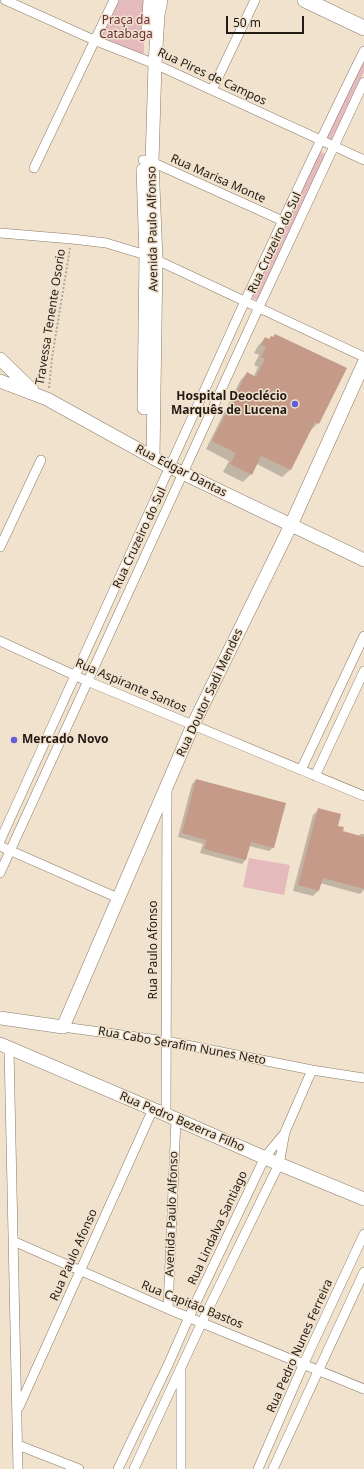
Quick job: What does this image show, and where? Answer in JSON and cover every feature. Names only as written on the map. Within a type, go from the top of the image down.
[{"type":"main road","points":[[305,0],[364,28]]},
{"type":"street","name":"Rua Pires de Campos","points":[[5,0],[94,40],[151,62],[364,160]]},
{"type":"street","points":[[34,168],[114,0]]},
{"type":"street","name":"Avenida Paulo Alfonso","points":[[148,456],[151,257],[147,161],[151,62],[150,0]]},
{"type":"street","name":"Avenida Paulo Alfonso","points":[[151,62],[160,0]]},
{"type":"street","points":[[212,90],[255,0]]},
{"type":"street","name":"Rua Cruzeiro do Sul","points":[[0,841],[245,301],[320,140],[364,50]]},
{"type":"street","name":"Rua Cruzeiro do Sul","points":[[0,873],[259,307],[364,82]]},
{"type":"street","name":"Rua Marisa Monte","points":[[147,161],[283,221]]},
{"type":"street","points":[[0,233],[106,243],[151,257],[364,356]]},
{"type":"street","points":[[0,359],[42,396]]},
{"type":"street","name":"Rua Doutor Sadi Mendes","points":[[63,1027],[193,725],[290,525],[364,363]]},
{"type":"street","name":"Rua Edgar Dantas","points":[[0,381],[42,396],[183,474],[364,560]]},
{"type":"street","points":[[0,547],[41,460]]},
{"type":"street","points":[[134,546],[147,552]]},
{"type":"street","points":[[94,634],[106,640]]},
{"type":"street","points":[[301,770],[364,636]]},
{"type":"street","name":"Rua Aspirante Santos","points":[[0,641],[87,681],[364,796]]},
{"type":"street","points":[[315,776],[364,671]]},
{"type":"street","name":"Rua Paulo Afonso","points":[[167,786],[166,1041],[171,1117]]},
{"type":"street","points":[[0,846],[118,898]]},
{"type":"street","name":"Rua Cabo Serafim Nunes Neto","points":[[0,1018],[166,1041],[312,1070],[364,1078]]},
{"type":"street","points":[[5,1046],[13,1241],[18,1410],[18,1469]]},
{"type":"street","name":"Rua Pedro Bezerra Filho","points":[[5,1046],[364,1199]]},
{"type":"street","name":"Rua Lindalva Santiago","points":[[134,1469],[202,1322],[279,1164],[285,1132],[312,1070]]},
{"type":"street","name":"Rua Paulo Afonso","points":[[18,1410],[153,1110]]},
{"type":"street","name":"Avenida Paulo Alfonso","points":[[168,1309],[171,1117]]},
{"type":"street","name":"Rua Lindalva Santiago","points":[[118,1469],[265,1157],[285,1132]]},
{"type":"street","name":"Rua Pedro Nunes Ferreira","points":[[262,1468],[304,1363],[364,1234]]},
{"type":"street","name":"Rua Capitão Bastos","points":[[13,1241],[168,1309],[304,1363],[364,1389]]},
{"type":"street","points":[[273,1469],[364,1271],[350,1263]]},
{"type":"street","points":[[181,1368],[181,1469]]},
{"type":"street","points":[[18,1445],[79,1469]]},
{"type":"path","name":"Travessa Tenente Osorio","points":[[42,396],[52,358],[72,239]]},
{"type":"green space","name":"Praça da Catabaga","points":[[119,0],[147,0],[144,23],[144,53],[138,54],[103,39],[104,30]]},
{"type":"green space","points":[[364,57],[364,72],[331,141],[325,138]]},
{"type":"green space","points":[[318,151],[326,154],[257,300],[252,298]]},
{"type":"green space","points":[[249,858],[290,865],[284,895],[243,887]]},
{"type":"building","name":"Hospital Deoclécio Marquês de Lucena","points":[[275,334],[347,368],[319,424],[315,422],[291,470],[261,456],[252,475],[230,464],[236,453],[212,441],[247,372],[256,377],[265,359],[261,357],[266,347],[261,345],[265,337],[269,339]]},
{"type":"building","points":[[196,779],[286,803],[274,848],[251,842],[246,860],[204,849],[206,840],[182,833]]},
{"type":"building","points":[[318,808],[341,814],[338,826],[344,827],[343,831],[364,837],[364,889],[323,878],[319,891],[298,885]]},
{"type":"place","name":"Hospital Deoclécio Marquês de Lucena","points":[[295,404]]},
{"type":"place","name":"Mercado Novo","points":[[14,740]]}]
